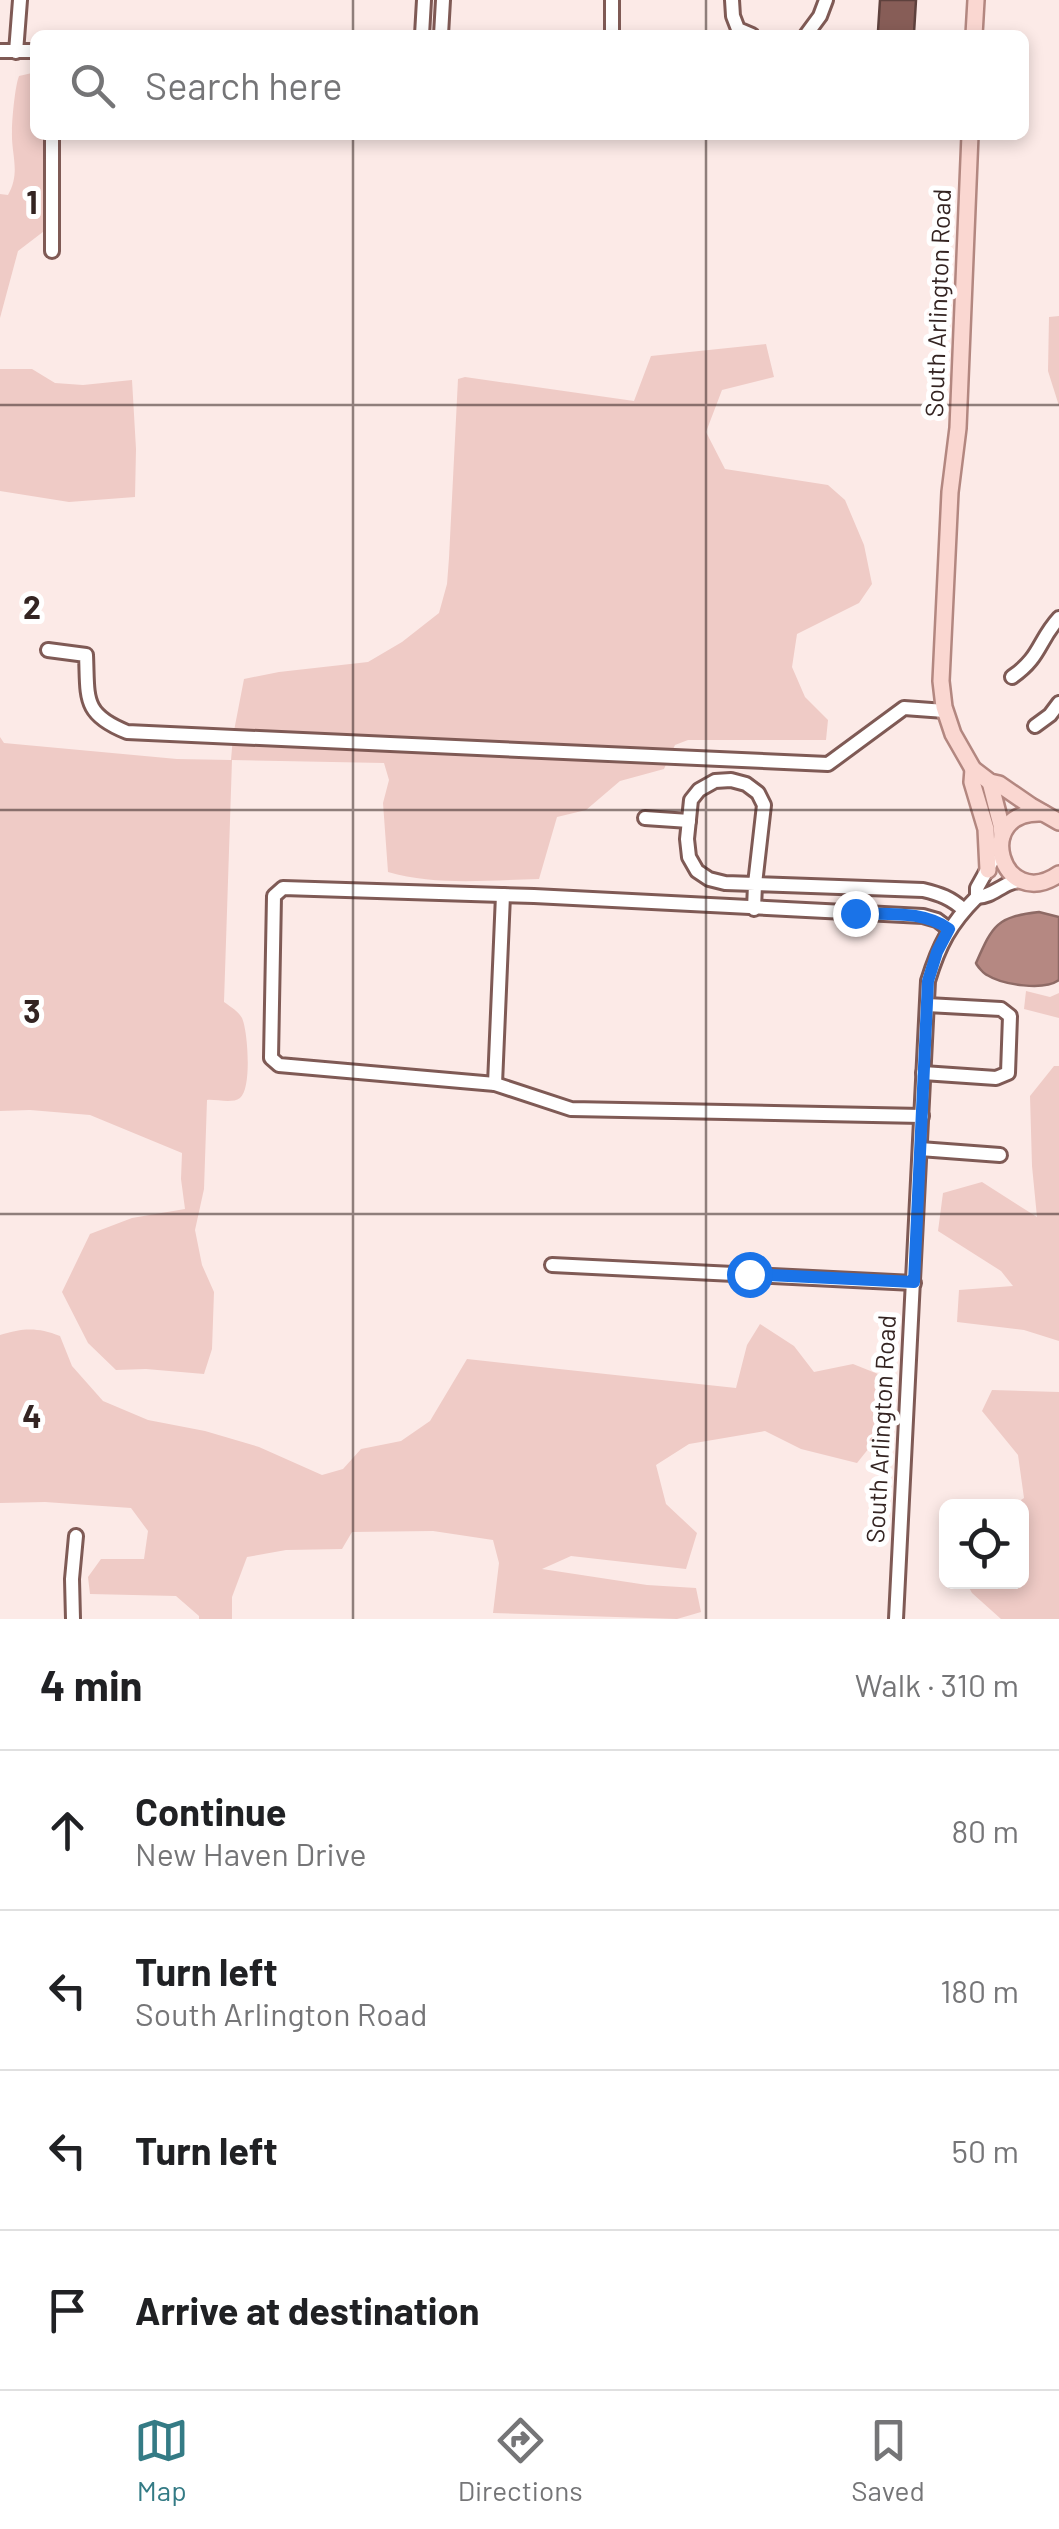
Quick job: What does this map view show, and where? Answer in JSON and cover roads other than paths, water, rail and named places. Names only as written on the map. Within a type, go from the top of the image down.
[{"type":"main road","points":[[974,30],[976,0]]},
{"type":"main road","name":"South Arlington Road","points":[[970,140],[958,428],[940,681],[953,734],[973,769]]},
{"type":"main road","points":[[973,769],[1059,822]]},
{"type":"main road","points":[[973,769],[972,782],[986,829],[988,870]]},
{"type":"main road","points":[[990,782],[1002,825],[1000,855],[1005,866],[1024,882],[1059,885]]},
{"type":"main road","points":[[1001,840],[1012,822],[1021,816],[1043,814]]},
{"type":"main road","points":[[1041,882],[1059,874]]},
{"type":"street","points":[[16,52],[20,0]]},
{"type":"street","points":[[422,30],[424,0]]},
{"type":"street","points":[[441,30],[442,0]]},
{"type":"street","points":[[612,0],[612,30]]},
{"type":"street","points":[[732,0],[733,16],[740,30]]},
{"type":"street","points":[[810,30],[826,0]]},
{"type":"street","points":[[0,51],[30,51]]},
{"type":"street","points":[[52,140],[52,251]]},
{"type":"street","points":[[1012,677],[1029,665],[1059,618]]},
{"type":"street","points":[[48,650],[86,655],[90,705],[106,724],[127,732],[828,764],[904,708],[946,712]]},
{"type":"street","points":[[1035,726],[1059,704]]},
{"type":"street","points":[[754,909],[754,884],[764,805],[758,793],[746,784],[715,782],[699,790],[691,800],[687,839],[689,857],[697,871],[709,879],[724,883],[754,884],[923,890],[942,894],[964,910]]},
{"type":"street","points":[[644,818],[689,821]]},
{"type":"street","name":"South Arlington Road","points":[[896,1619],[928,981],[937,952],[949,929],[976,897],[976,888],[1001,840]]},
{"type":"street","name":"South Arlington Road","points":[[976,897],[985,897],[1004,884],[1024,882]]},
{"type":"street","points":[[922,1116],[571,1109],[496,1084],[279,1065],[270,1058],[274,896],[283,888],[503,895],[923,916],[949,929]]},
{"type":"street","points":[[496,1084],[503,895]]},
{"type":"street","points":[[923,1074],[996,1078],[1008,1074],[1010,1016],[1001,1009],[927,1005]]},
{"type":"street","points":[[920,1148],[1000,1155]]},
{"type":"street","points":[[552,1264],[914,1282]]},
{"type":"street","points":[[73,1619],[76,1536]]}]
